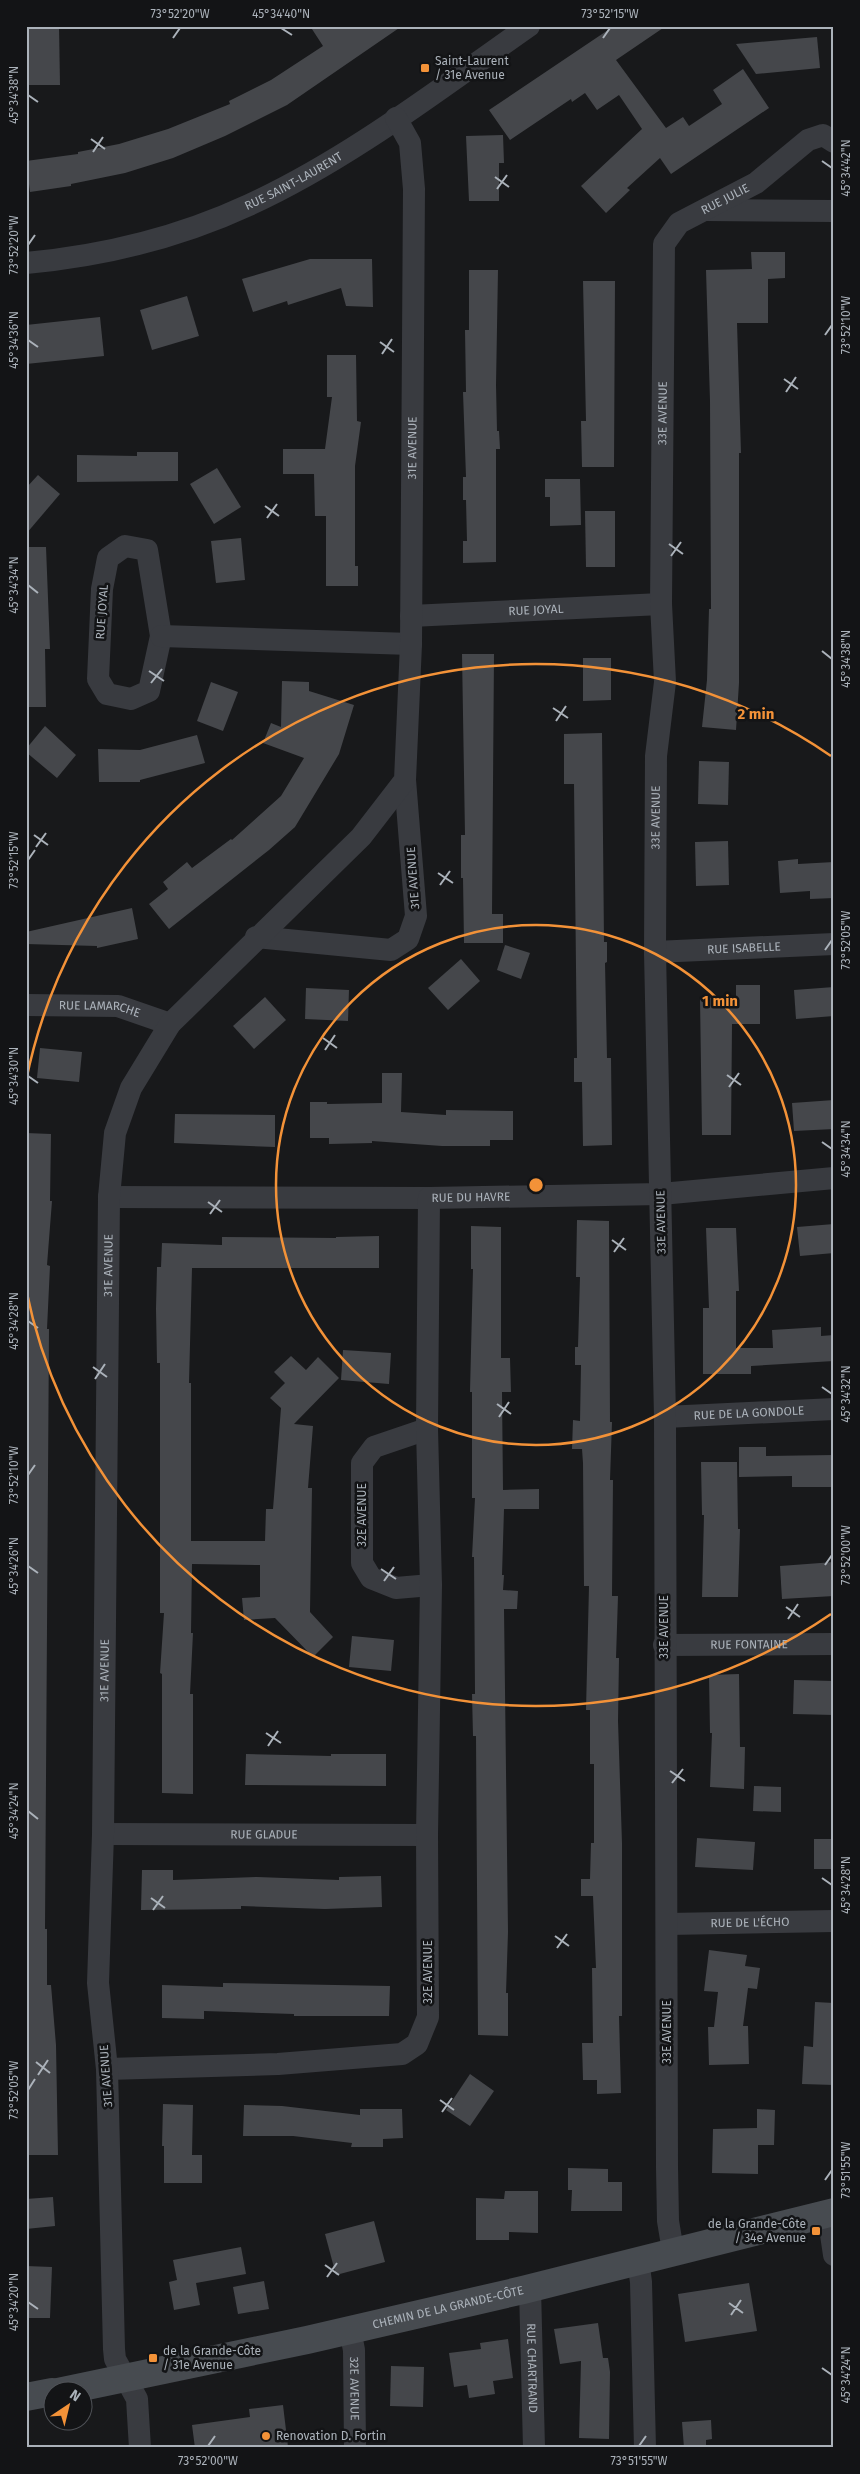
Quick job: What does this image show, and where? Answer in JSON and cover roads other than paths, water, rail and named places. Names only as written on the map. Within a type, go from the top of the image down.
[{"type":"main road","name":"CHEMIN DE LA GRANDE-CÔTE","points":[[92,2386],[350,2330],[530,2288],[831,2213]]},
{"type":"main road","points":[[26,2397],[42,2394]]},
{"type":"street","name":"RUE SAINT-LAURENT","points":[[26,263],[132,244],[225,215],[292,183],[396,118],[529,26]]},
{"type":"street","name":"31E AVENUE","points":[[256,938],[391,950],[408,939],[416,916],[405,780],[412,644],[414,189],[410,143],[396,118]]},
{"type":"street","name":"RUE JULIE","points":[[700,210],[756,183],[808,140],[823,135],[834,142]]},
{"type":"street","name":"RUE JULIE","points":[[700,210],[834,211]]},
{"type":"street","name":"33E AVENUE","points":[[673,2251],[668,2221],[667,2186],[668,1924],[664,1645],[665,1417],[655,952],[656,756],[665,682],[661,604],[664,244],[679,223],[700,210]]},
{"type":"street","name":"RUE JOYAL","points":[[125,546],[147,550],[161,636],[149,692],[131,699],[107,694],[98,679],[102,589],[108,558],[125,546]]},
{"type":"street","name":"RUE JOYAL","points":[[411,616],[661,604]]},
{"type":"street","points":[[161,636],[412,644]]},
{"type":"street","name":"31E AVENUE","points":[[140,2448],[137,2399],[115,2359],[114,2349],[107,2069],[98,1983],[103,1834],[109,1197],[115,1133],[131,1088],[170,1024],[361,837],[405,780]]},
{"type":"street","name":"RUE ISABELLE","points":[[655,952],[834,944]]},
{"type":"street","name":"RUE LAMARCHE","points":[[26,1004],[118,1006],[170,1024]]},
{"type":"street","name":"RUE DU HAVRE","points":[[109,1197],[429,1198],[661,1194],[834,1178]]},
{"type":"street","name":"32E AVENUE","points":[[107,2069],[278,2064],[402,2054],[416,2044],[428,2017],[427,1835],[431,1585],[427,1430],[429,1198]]},
{"type":"street","name":"RUE DE LA GONDOLE","points":[[665,1417],[834,1409]]},
{"type":"street","name":"32E AVENUE","points":[[427,1430],[374,1447],[362,1463],[362,1563],[371,1578],[396,1588],[431,1585]]},
{"type":"street","name":"RUE FONTAINE","points":[[664,1645],[834,1644]]},
{"type":"street","name":"RUE GLADUE","points":[[103,1834],[427,1835]]},
{"type":"street","name":"RUE DE L'ÉCHO","points":[[668,1924],[834,1920]]},
{"type":"street","points":[[831,2213],[834,2255]]},
{"type":"street","points":[[638,2260],[641,2282],[645,2448]]},
{"type":"street","name":"RUE CHARTRAND","points":[[530,2288],[534,2448]]},
{"type":"street","name":"32E AVENUE","points":[[350,2330],[354,2350],[355,2448]]},
{"type":"place","name":"Saint-Laurent / 31e Avenue","points":[[425,68]]},
{"type":"place","name":"de la Grande-Côte / 34e Avenue","points":[[816,2231]]},
{"type":"place","name":"de la Grande-Côte / 31e Avenue","points":[[153,2358]]},
{"type":"place","name":"Renovation D. Fortin","points":[[266,2436]]}]
